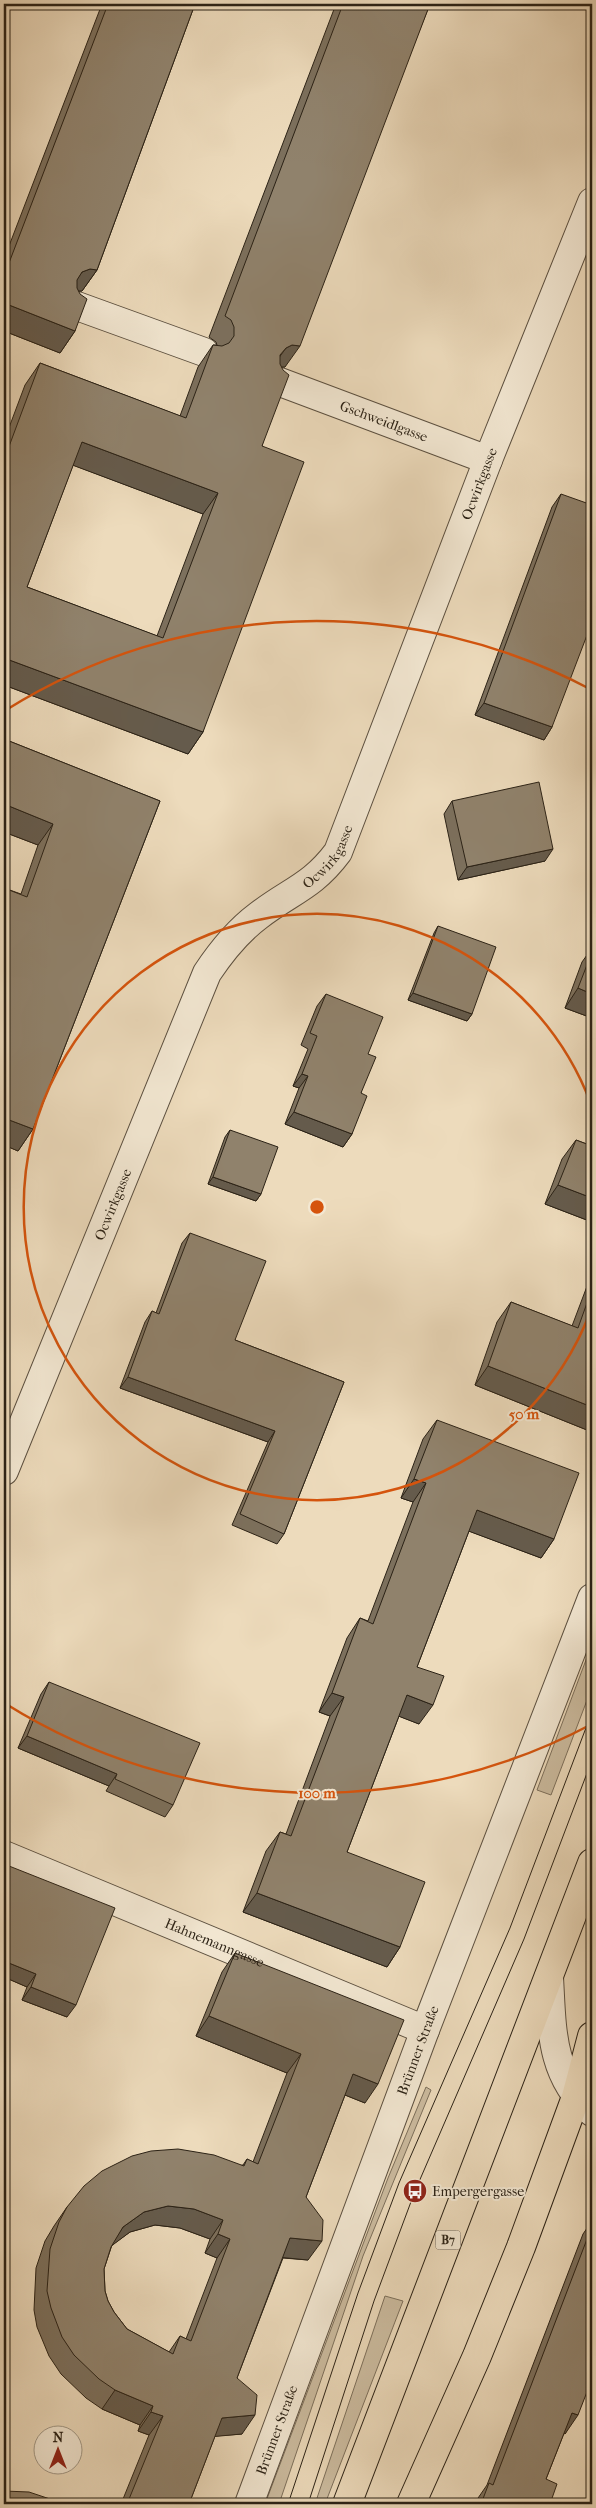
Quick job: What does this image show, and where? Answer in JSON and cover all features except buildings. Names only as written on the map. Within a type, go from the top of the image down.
[{"type":"main road","name":"B7","points":[[347,2504],[592,1863]]},
{"type":"main road","points":[[411,2504],[477,2356],[584,2105],[592,2036]]},
{"type":"street","name":"Ocwirkgasse","points":[[4,1471],[207,973],[226,947],[258,916],[312,882],[324,871],[338,852],[488,460],[592,202]]},
{"type":"street","points":[[77,306],[204,352]]},
{"type":"street","name":"Gschweidlgasse","points":[[280,382],[488,460]]},
{"type":"street","name":"Brünner Straße","points":[[250,2504],[425,2030],[592,1598]]},
{"type":"street","name":"Hahnemanngasse","points":[[4,1855],[425,2030]]},
{"type":"street","points":[[549,1977],[553,2037],[561,2070],[584,2105]]},
{"type":"shaded area","points":[[592,1644],[592,1687],[551,1795],[537,1790]]},
{"type":"shaded area","points":[[426,2087],[431,2090],[363,2256],[279,2504],[265,2504],[388,2178]]},
{"type":"shaded area","points":[[385,2296],[403,2301],[325,2504],[315,2504]]},
{"type":"tram line","points":[[288,2504],[358,2293],[399,2183],[510,1928],[592,1712]]},
{"type":"tram line","points":[[308,2504],[374,2301],[415,2191],[524,1939],[592,1760]]},
{"type":"place","name":"Empergergasse","points":[[415,2191]]}]
